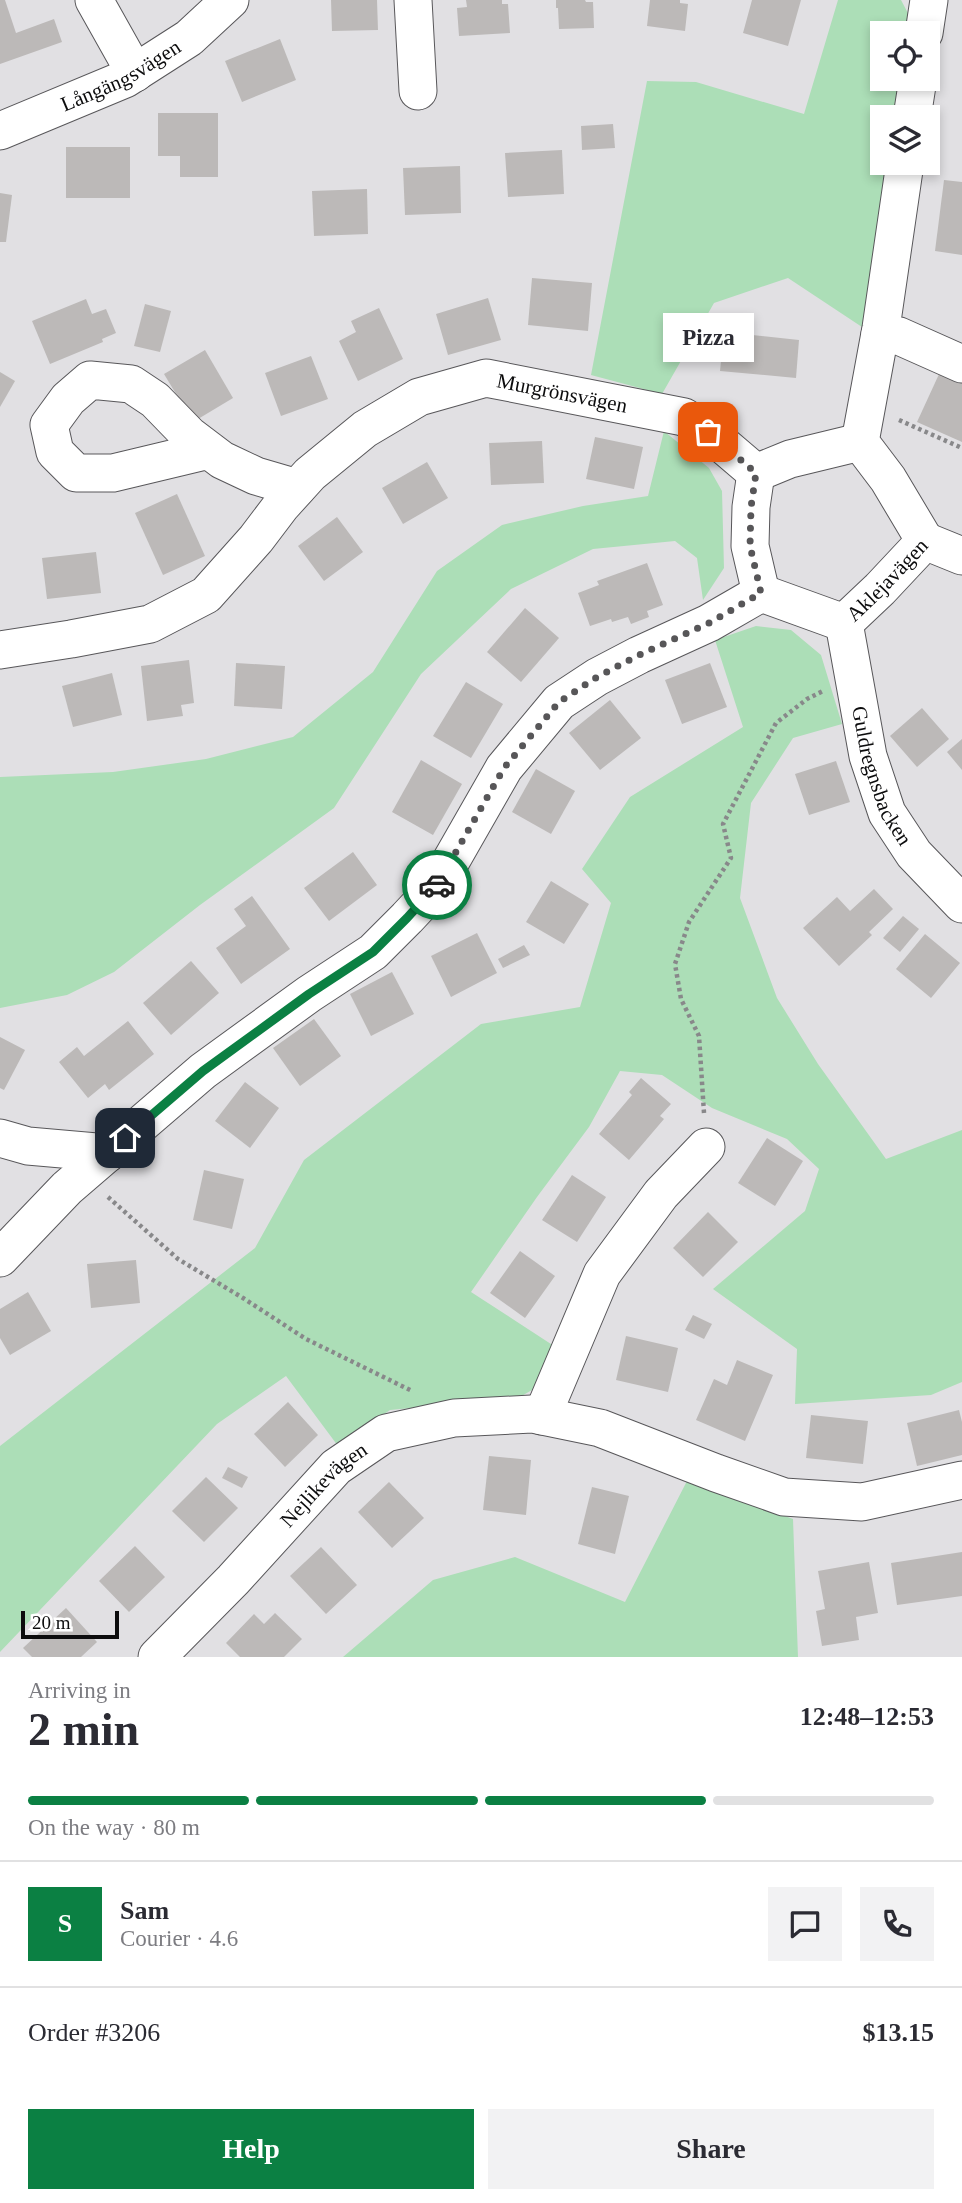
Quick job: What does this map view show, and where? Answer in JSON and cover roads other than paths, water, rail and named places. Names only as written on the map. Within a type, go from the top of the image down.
[{"type":"street","points":[[94,0],[135,73]]},
{"type":"street","name":"Långängsvägen","points":[[0,131],[125,79],[189,38],[230,0]]},
{"type":"street","points":[[413,0],[418,91]]},
{"type":"street","points":[[926,21],[929,0]]},
{"type":"street","points":[[0,1258],[68,1188],[203,1071],[309,994],[373,952],[436,887],[504,768],[559,702],[597,677],[709,623],[761,593],[750,546],[751,507],[756,473],[790,459],[860,443],[880,334],[903,175]]},
{"type":"street","points":[[880,334],[899,336],[962,364]]},
{"type":"street","name":"Murgrönsvägen","points":[[0,650],[150,624],[206,595],[310,474],[365,429],[419,397],[486,378],[684,417],[708,432],[756,473]]},
{"type":"street","name":"Aklejavägen","points":[[761,593],[844,623],[925,541],[888,479],[860,443]]},
{"type":"street","points":[[209,450],[222,460],[256,475],[297,488]]},
{"type":"street","points":[[925,541],[962,556]]},
{"type":"street","name":"Guldregnsbacken","points":[[844,623],[868,756],[887,813],[914,855],[962,904]]},
{"type":"street","points":[[0,1138],[96,1163]]},
{"type":"street","points":[[542,1416],[603,1275],[661,1194],[706,1147]]},
{"type":"street","name":"Nejlikevägen","points":[[157,1657],[233,1580],[336,1466],[386,1433],[454,1418],[532,1415],[600,1427],[716,1474],[784,1497],[862,1502],[962,1480]]},
{"type":"place","name":"Pizza","points":[[708,432]]}]
